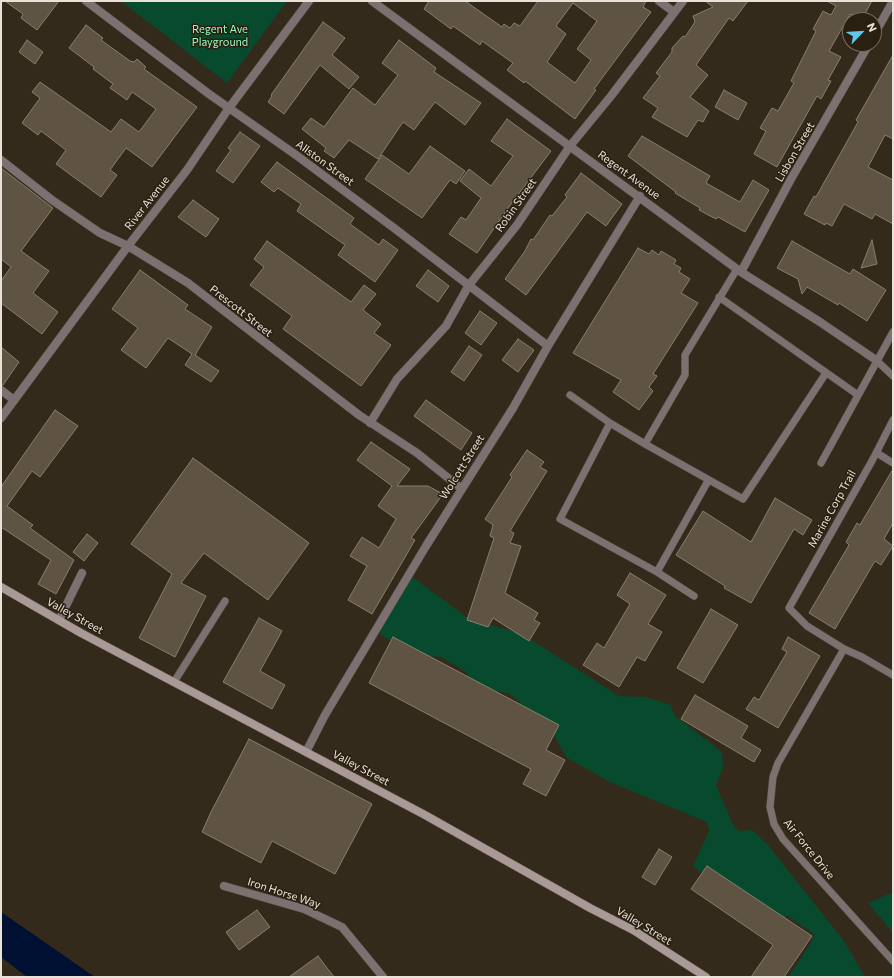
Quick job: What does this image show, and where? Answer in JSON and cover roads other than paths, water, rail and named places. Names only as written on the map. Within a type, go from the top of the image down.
[{"type":"main road","name":"Valley Street","points":[[1,587],[174,682],[425,814],[590,908],[632,930],[706,977]]},
{"type":"street","name":"Allston Street","points":[[86,1],[229,108],[302,159],[548,346]]},
{"type":"street","name":"River Avenue","points":[[1,418],[128,246],[187,170],[229,108],[309,1]]},
{"type":"street","name":"Regent Avenue","points":[[372,1],[640,196],[739,271],[820,322],[876,360]]},
{"type":"street","points":[[659,1],[674,12]]},
{"type":"street","name":"Robin Street","points":[[370,422],[397,379],[446,326],[469,285],[517,225],[570,146],[683,1]]},
{"type":"street","points":[[882,21],[893,1]]},
{"type":"street","name":"Lisbon Street","points":[[739,271],[864,52]]},
{"type":"street","name":"Prescott Street","points":[[1,160],[52,200],[100,233],[128,246],[188,283],[244,328],[370,422],[417,453],[462,489]]},
{"type":"street","name":"Wolcott Street","points":[[306,752],[325,715],[513,408],[548,346],[640,196]]},
{"type":"street","points":[[1,390],[14,400]]},
{"type":"street","points":[[59,620],[82,573]]},
{"type":"street","name":"Iron Horse Way","points":[[224,886],[304,909],[342,927],[383,977]]},
{"type":"lane","points":[[645,444],[685,375],[685,356],[719,297],[739,271]]},
{"type":"lane","points":[[719,297],[858,395]]},
{"type":"lane","points":[[821,463],[876,360],[893,332]]},
{"type":"lane","points":[[876,360],[893,376]]},
{"type":"lane","points":[[570,395],[610,423],[743,499],[826,373]]},
{"type":"lane","name":"Marine Corp Trail","points":[[844,650],[807,626],[789,608],[893,421]]},
{"type":"lane","points":[[610,423],[560,519],[657,572],[694,596]]},
{"type":"lane","points":[[876,453],[893,462]]},
{"type":"lane","points":[[657,572],[708,480]]},
{"type":"lane","points":[[174,682],[225,601]]},
{"type":"lane","points":[[844,650],[862,656],[893,675]]},
{"type":"lane","name":"Air Force Drive","points":[[844,650],[778,763],[773,777],[770,807],[774,824],[784,839],[893,961]]},
{"type":"water","points":[[1,912],[95,977],[27,977],[1,957]]},
{"type":"park label","name":"Regent Ave Playground","points":[[220,35]]}]
